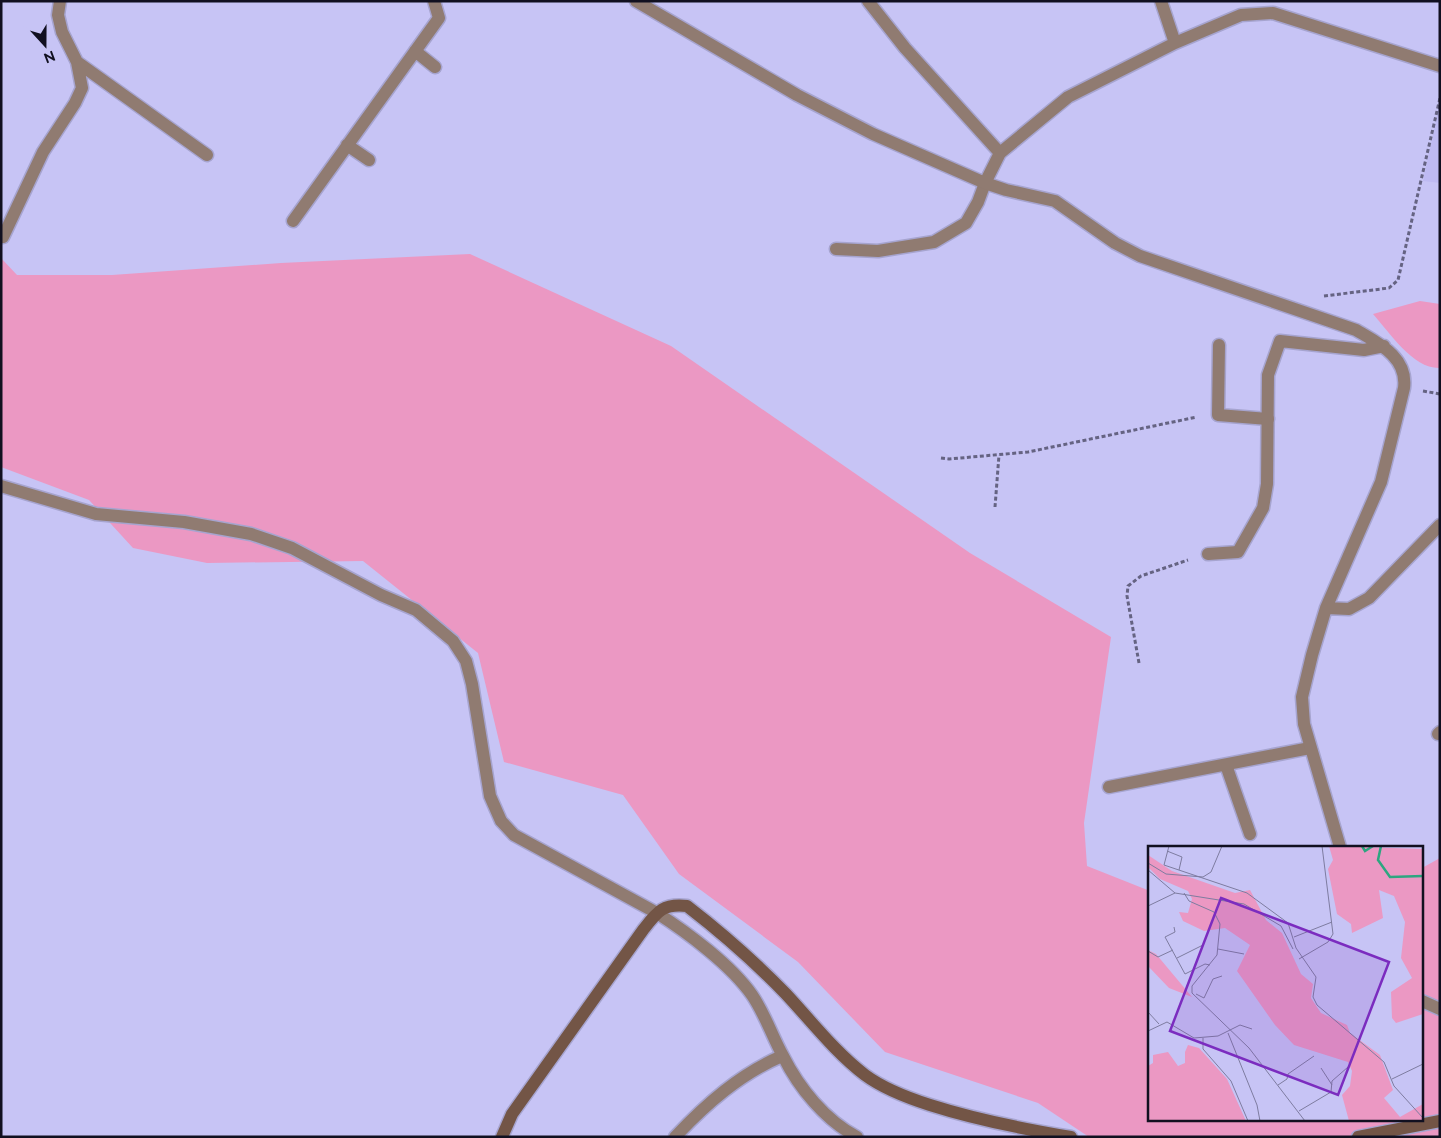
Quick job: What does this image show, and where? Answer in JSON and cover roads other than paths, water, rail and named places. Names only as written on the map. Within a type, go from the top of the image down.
[{"type":"street","points":[[3,237],[44,152],[76,103],[82,88],[77,62],[62,32],[58,15],[60,1]]},
{"type":"street","points":[[293,221],[439,18],[434,1]]},
{"type":"street","points":[[636,1],[806,99],[873,134],[985,183],[1006,190],[1055,201],[1115,243],[1140,256],[1356,330],[1384,346],[1398,359],[1405,380],[1403,397],[1381,482],[1326,608],[1302,697],[1304,724],[1310,748],[1340,846]]},
{"type":"street","points":[[868,1],[905,48],[1000,153]]},
{"type":"street","points":[[1161,1],[1175,42]]},
{"type":"street","points":[[836,249],[878,251],[934,242],[966,223],[978,202],[1000,153],[1068,97],[1175,42],[1241,14],[1273,13],[1440,66]]},
{"type":"street","points":[[415,51],[435,67]]},
{"type":"street","points":[[77,62],[207,155]]},
{"type":"street","points":[[347,145],[369,160]]},
{"type":"street","points":[[1208,554],[1238,552],[1263,508],[1267,484],[1268,375],[1280,340],[1364,350],[1384,346]]},
{"type":"street","points":[[1219,344],[1218,414],[1268,419]]},
{"type":"street","points":[[1,486],[96,514],[184,522],[251,534],[292,548],[381,595],[416,610],[453,641],[466,661],[472,684],[490,796],[500,821],[514,835],[678,926],[737,976],[766,1019],[782,1056],[791,1070],[821,1110],[835,1123],[857,1137]]},
{"type":"street","points":[[1326,608],[1349,609],[1369,598],[1440,525]]},
{"type":"street","points":[[1109,787],[1310,748]]},
{"type":"street","points":[[1226,765],[1250,834]]},
{"type":"street","points":[[502,1137],[512,1114],[643,930],[657,913],[673,904],[687,906],[753,961],[786,994],[836,1051],[866,1076],[908,1098],[956,1113],[1006,1126],[1071,1137]]},
{"type":"street","points":[[1424,1002],[1440,1009]]},
{"type":"street","points":[[675,1137],[696,1114],[726,1088],[782,1056]]},
{"type":"street","points":[[1358,1137],[1440,1121]]}]
